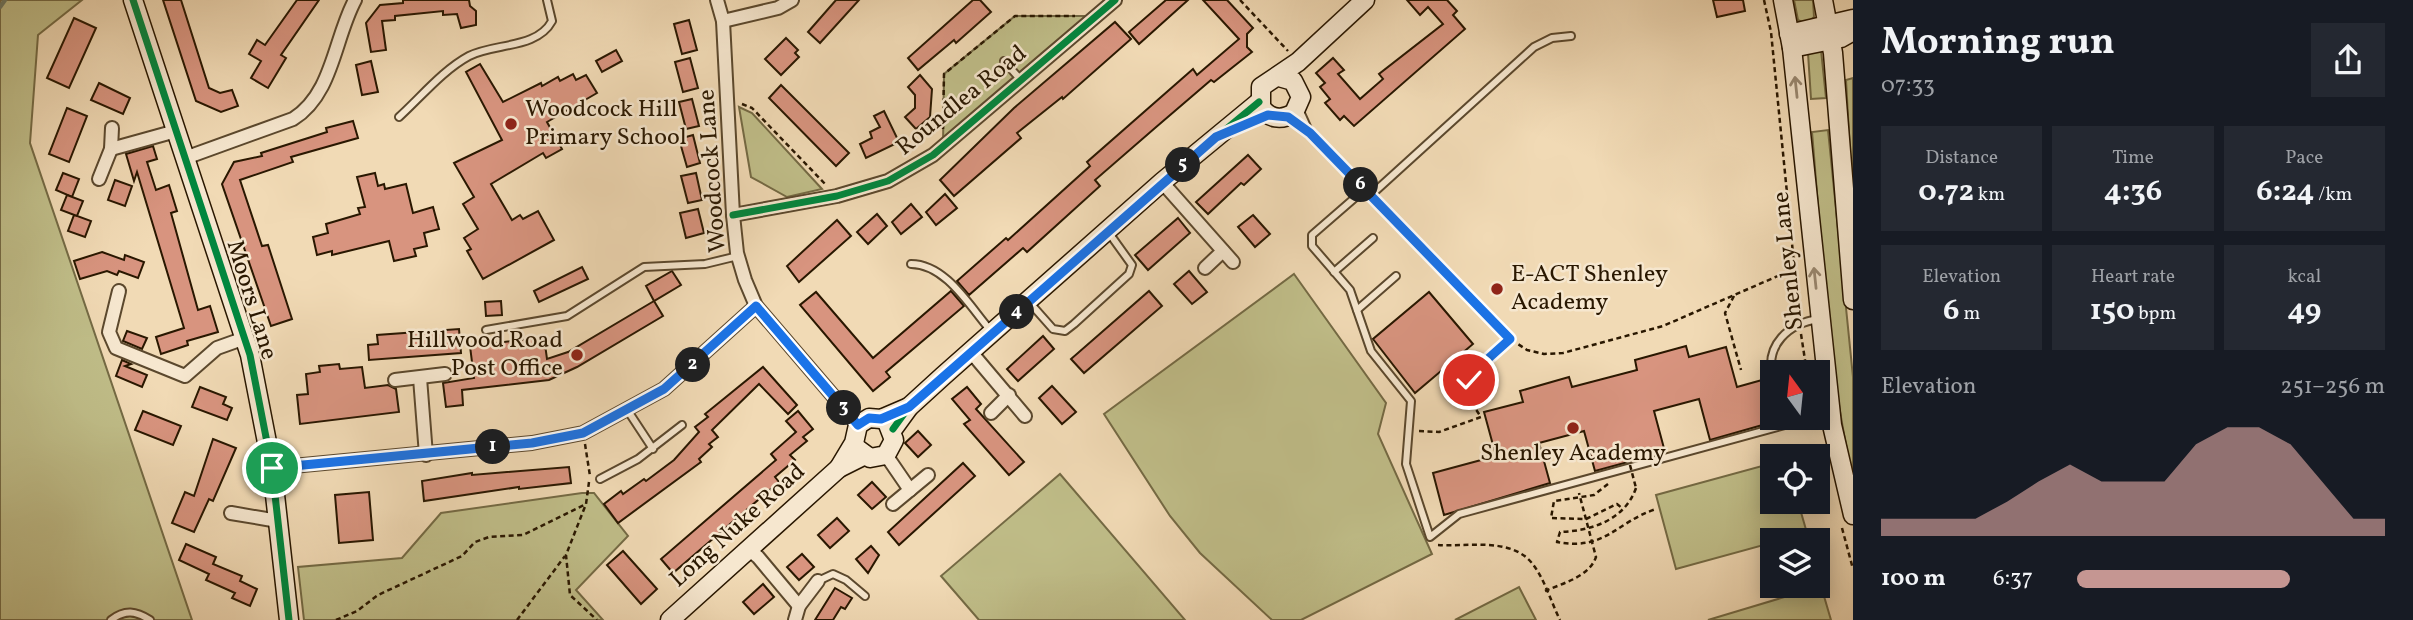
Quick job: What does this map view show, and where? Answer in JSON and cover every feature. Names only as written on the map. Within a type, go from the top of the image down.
[{"type":"street","name":"Moors Lane","points":[[134,0],[245,338],[272,468],[289,620]]},
{"type":"street","points":[[185,158],[293,119],[306,111],[324,84],[355,0]]},
{"type":"street","name":"Woodcock Lane","points":[[718,0],[723,21],[733,215],[738,256],[756,306],[858,425]]},
{"type":"street","points":[[723,21],[778,8],[792,0]]},
{"type":"street","name":"Roundlea Road","points":[[733,215],[837,196],[888,181],[943,146],[1115,0]]},
{"type":"street","points":[[1279,77],[1365,0]]},
{"type":"street","name":"Shenley Lane","points":[[1783,0],[1790,41],[1832,425],[1853,514]]},
{"type":"street","points":[[1823,0],[1830,33],[1853,300]]},
{"type":"street","points":[[1830,33],[1853,19]]},
{"type":"street","points":[[1790,41],[1853,31]]},
{"type":"street","points":[[1297,86],[1304,56]]},
{"type":"street","points":[[887,424],[1216,137],[1264,108],[1293,112],[1301,97],[1297,86],[1293,81],[1272,78],[1261,87],[1264,108]]},
{"type":"street","points":[[99,179],[111,149],[112,128]]},
{"type":"street","points":[[111,149],[176,131]]},
{"type":"street","points":[[1162,182],[1233,262]]},
{"type":"street","points":[[1205,268],[1223,251]]},
{"type":"street","name":"Moors Lane","points":[[119,291],[109,332],[116,348],[185,376],[217,348],[245,338]]},
{"type":"street","points":[[272,468],[426,455],[532,443],[583,433],[628,411],[664,389],[756,306]]},
{"type":"street","points":[[971,352],[1025,416]]},
{"type":"street","points":[[395,380],[445,374]]},
{"type":"street","points":[[420,378],[426,455]]},
{"type":"street","points":[[992,413],[1009,395]]},
{"type":"street","points":[[859,450],[858,425],[869,418],[887,424]]},
{"type":"street","points":[[887,424],[893,445],[886,455],[910,491]]},
{"type":"street","name":"Long Nuke Road","points":[[670,620],[859,450],[876,459],[886,455]]},
{"type":"street","points":[[893,504],[928,475]]},
{"type":"street","points":[[232,513],[278,521]]},
{"type":"street","points":[[748,549],[758,556],[799,607]]},
{"type":"street","points":[[795,620],[799,607],[818,581]]},
{"type":"lane","points":[[399,117],[470,56],[536,37],[548,29],[552,21],[547,0]]},
{"type":"lane","points":[[1371,195],[1534,47],[1552,38],[1571,36]]},
{"type":"lane","points":[[1004,61],[1021,80]]},
{"type":"lane","points":[[1293,112],[1380,204]]},
{"type":"lane","points":[[1293,112],[1310,133]]},
{"type":"lane","points":[[1365,188],[1312,235],[1312,246],[1350,290],[1371,352],[1411,401],[1405,449],[1406,464],[1430,537],[1459,514],[1767,430]]},
{"type":"lane","points":[[1029,302],[1053,329],[1065,331],[1074,324],[1129,274],[1132,265],[1108,232]]},
{"type":"lane","points":[[1334,272],[1373,239]]},
{"type":"lane","points":[[486,331],[567,316],[644,267],[705,264],[738,256]]},
{"type":"lane","points":[[911,264],[923,264],[937,270],[993,333]]},
{"type":"lane","points":[[1357,310],[1396,276]]},
{"type":"lane","points":[[1770,360],[1776,343],[1800,322],[1819,319]]},
{"type":"lane","points":[[628,411],[653,449]]},
{"type":"lane","points":[[600,479],[653,449],[682,425]]},
{"type":"lane","points":[[818,581],[833,574],[846,580],[865,596]]},
{"type":"lane","points":[[111,620],[128,611],[136,612],[150,620]]},
{"type":"path","points":[[1240,0],[1304,56]]},
{"type":"path","points":[[1764,0],[1771,32],[1805,360]]},
{"type":"path","points":[[943,146],[944,74],[1015,16],[1096,16]]},
{"type":"path","points":[[729,98],[752,108],[837,196]]},
{"type":"path","points":[[1380,204],[1510,339],[1527,350],[1544,354],[1563,353],[1663,326],[1794,269]]},
{"type":"path","points":[[1734,296],[1725,313],[1741,370]]},
{"type":"path","points":[[1409,428],[1439,432],[1481,416],[1471,402],[1471,374],[1510,339]]},
{"type":"path","points":[[517,620],[566,555],[586,504],[590,476],[583,433]]},
{"type":"path","points":[[1630,465],[1636,488],[1623,509],[1607,522],[1588,529],[1560,532],[1557,542],[1592,544],[1615,534],[1637,515],[1656,509]]},
{"type":"path","points":[[1615,472],[1602,491],[1580,499],[1554,501],[1551,518],[1586,519],[1617,504],[1623,509]]},
{"type":"path","points":[[1545,590],[1585,573],[1593,566],[1596,557],[1579,494]]},
{"type":"path","points":[[336,620],[357,611],[378,594],[462,556],[474,542],[489,537],[523,535],[586,504]]},
{"type":"path","points":[[1430,537],[1438,545],[1503,546],[1514,550],[1531,562],[1560,620]]},
{"type":"path","points":[[566,555],[570,595],[597,620]]},
{"type":"shaded area","points":[[0,0],[82,0],[38,35],[30,143],[192,620],[0,620]]},
{"type":"shaded area","points":[[1794,0],[1813,0],[1814,17],[1806,24],[1798,20]]},
{"type":"shaded area","points":[[1015,16],[1096,16],[943,146],[944,74]]},
{"type":"shaded area","points":[[1821,50],[1826,98],[1811,99],[1808,53]]},
{"type":"shaded area","points":[[1853,78],[1853,206],[1846,80]]},
{"type":"shaded area","points":[[739,107],[752,113],[822,189],[787,197],[751,177]]},
{"type":"shaded area","points":[[1828,130],[1853,377],[1853,478],[1831,349],[1812,132]]},
{"type":"shaded area","points":[[1294,274],[1386,403],[1378,434],[1432,554],[1301,620],[1272,620],[1200,553],[1170,516],[1104,414]]},
{"type":"shaded area","points":[[1760,467],[1760,514],[1801,514],[1806,528],[1760,528],[1760,546],[1676,569],[1656,495]]},
{"type":"shaded area","points":[[1060,474],[1185,620],[979,620],[941,576]]},
{"type":"shaded area","points":[[594,493],[628,536],[576,590],[603,620],[304,620],[298,567],[402,558],[441,513]]},
{"type":"shaded area","points":[[1519,587],[1536,620],[1455,620]]},
{"type":"shaded area","points":[[1781,598],[1825,598],[1831,620],[1708,620]]},
{"type":"building","points":[[163,0],[181,0],[209,88],[220,93],[232,90],[238,106],[221,112],[196,101]]},
{"type":"building","points":[[297,0],[319,0],[281,55],[286,58],[268,88],[251,78],[261,61],[249,54],[257,40],[265,45]]},
{"type":"building","points":[[403,0],[469,0],[470,6],[476,11],[476,25],[461,28],[457,14],[443,15],[443,11],[395,16],[395,20],[382,21],[386,50],[371,52],[366,23],[380,5],[403,3]]},
{"type":"building","points":[[836,0],[859,0],[820,43],[808,32]]},
{"type":"building","points":[[973,0],[980,0],[991,12],[956,43],[954,40],[918,70],[908,58]]},
{"type":"building","points":[[1166,0],[1188,0],[1139,44],[1129,32]]},
{"type":"building","points":[[1203,0],[1227,0],[1253,28],[1247,34],[1247,47],[1252,52],[1214,82],[1211,80],[1155,128],[1095,180],[1100,186],[1027,252],[1023,248],[969,295],[957,281],[1006,238],[1008,240],[1090,166],[1087,162],[1193,69],[1197,75],[1239,39]]},
{"type":"building","points":[[1407,0],[1447,0],[1457,11],[1453,15],[1465,29],[1354,126],[1344,116],[1340,120],[1325,103],[1330,99],[1320,87],[1325,83],[1316,73],[1333,58],[1344,70],[1338,74],[1360,99],[1383,79],[1379,74],[1443,24],[1428,7],[1420,15]]},
{"type":"building","points":[[1713,0],[1743,0],[1745,11],[1717,17]]},
{"type":"building","points":[[74,18],[96,28],[69,88],[47,78]]},
{"type":"building","points":[[689,20],[697,50],[682,54],[674,24]]},
{"type":"building","points":[[1115,22],[1131,39],[1063,99],[1062,97],[1017,133],[1021,138],[954,196],[940,180],[1014,108]]},
{"type":"building","points":[[786,38],[798,50],[795,53],[799,57],[781,75],[765,59]]},
{"type":"building","points":[[616,50],[622,61],[602,72],[596,61]]},
{"type":"building","points":[[690,58],[698,88],[683,92],[675,62]]},
{"type":"building","points":[[371,61],[378,92],[362,95],[356,65]]},
{"type":"building","points":[[480,64],[503,102],[541,83],[542,86],[558,77],[560,81],[573,74],[576,80],[586,75],[597,93],[547,122],[562,149],[546,158],[543,153],[491,184],[512,220],[520,215],[523,219],[538,211],[554,240],[483,279],[467,251],[471,249],[464,238],[478,229],[463,204],[474,197],[454,163],[502,140],[466,72]]},
{"type":"building","points":[[920,75],[932,89],[930,117],[916,129],[905,117],[915,108],[915,95],[908,87]]},
{"type":"building","points":[[99,83],[130,98],[123,114],[91,100]]},
{"type":"building","points":[[781,85],[849,153],[836,166],[769,98]]},
{"type":"building","points":[[692,99],[699,126],[686,129],[679,102]]},
{"type":"building","points":[[67,108],[87,116],[69,162],[49,154]]},
{"type":"building","points":[[884,111],[899,142],[866,158],[860,144],[872,138],[870,132],[880,127],[874,116]]},
{"type":"building","points":[[353,121],[358,138],[291,157],[293,162],[240,180],[262,246],[268,245],[292,319],[271,326],[222,184],[234,162],[262,156],[261,153],[327,132],[326,128]]},
{"type":"building","points":[[693,135],[700,163],[687,167],[679,139]]},
{"type":"building","points":[[153,146],[157,159],[147,162],[156,190],[169,185],[177,211],[171,213],[198,310],[210,306],[218,332],[187,341],[188,345],[161,354],[156,337],[184,328],[137,172],[134,181],[126,154]]},
{"type":"building","points":[[1248,155],[1261,169],[1244,185],[1241,183],[1208,214],[1196,202]]},
{"type":"building","points":[[63,173],[79,179],[72,197],[56,190]]},
{"type":"building","points":[[375,173],[378,186],[384,184],[385,189],[406,184],[413,213],[433,207],[439,229],[424,233],[427,246],[414,249],[416,256],[394,261],[389,241],[332,255],[332,251],[317,255],[313,237],[328,233],[326,224],[360,214],[358,208],[365,207],[357,177]]},
{"type":"building","points":[[696,173],[702,200],[688,203],[681,176]]},
{"type":"building","points":[[115,180],[132,186],[125,206],[108,200]]},
{"type":"building","points":[[945,194],[957,208],[936,225],[926,212]]},
{"type":"building","points":[[67,195],[83,201],[77,216],[61,210]]},
{"type":"building","points":[[911,204],[922,217],[901,234],[892,222]]},
{"type":"building","points":[[698,209],[704,233],[686,238],[680,213]]},
{"type":"building","points":[[877,214],[887,226],[868,244],[857,232]]},
{"type":"building","points":[[74,215],[91,221],[85,237],[68,231]]},
{"type":"building","points":[[1253,215],[1270,234],[1255,247],[1238,227]]},
{"type":"building","points":[[1178,218],[1190,233],[1148,270],[1135,255]]},
{"type":"building","points":[[837,220],[851,236],[799,282],[787,266]]},
{"type":"building","points":[[102,252],[124,260],[125,255],[144,262],[138,278],[119,271],[117,275],[107,271],[80,279],[74,261]]},
{"type":"building","points":[[582,267],[588,279],[539,302],[534,291]]},
{"type":"building","points":[[672,271],[681,285],[654,301],[646,286]]},
{"type":"building","points":[[1189,271],[1207,292],[1192,304],[1174,284]]},
{"type":"building","points":[[951,291],[964,306],[886,372],[890,377],[873,391],[800,305],[816,292],[873,358]]},
{"type":"building","points":[[1149,291],[1162,306],[1084,373],[1071,359]]},
{"type":"building","points":[[1429,292],[1473,344],[1415,393],[1373,339]]},
{"type":"building","points":[[501,301],[502,315],[486,316],[485,302]]},
{"type":"building","points":[[654,301],[663,316],[577,367],[549,380],[462,390],[463,405],[446,407],[443,383],[474,378],[470,346],[544,337],[547,359],[568,352]]},
{"type":"building","points":[[459,329],[461,353],[369,360],[368,345],[378,344],[377,335]]},
{"type":"building","points":[[127,331],[147,338],[142,349],[123,341]]},
{"type":"building","points":[[1043,336],[1054,349],[1018,381],[1007,369]]},
{"type":"building","name":"Shenley Academy","points":[[1686,346],[1689,357],[1726,347],[1737,387],[1760,381],[1760,426],[1710,440],[1699,399],[1654,411],[1665,452],[1595,471],[1584,431],[1539,443],[1550,483],[1444,515],[1433,473],[1496,456],[1484,412],[1523,402],[1520,391],[1569,377],[1572,387],[1637,370],[1635,360]]},
{"type":"building","points":[[122,360],[131,364],[125,366],[147,375],[142,387],[116,376]]},
{"type":"building","points":[[339,364],[340,369],[362,367],[365,388],[388,385],[396,389],[399,412],[300,424],[297,395],[308,394],[306,374],[320,372],[319,366]]},
{"type":"building","points":[[763,367],[797,405],[788,414],[759,384],[712,430],[718,437],[709,444],[712,447],[699,459],[701,462],[618,523],[604,504],[621,491],[623,494],[644,479],[646,481],[674,460],[699,432],[695,427],[708,417],[705,414]]},
{"type":"building","points":[[1052,386],[1076,412],[1062,424],[1039,398]]},
{"type":"building","points":[[200,387],[226,397],[223,404],[232,408],[227,420],[192,407]]},
{"type":"building","points":[[967,387],[981,404],[976,409],[1024,462],[1009,475],[964,424],[970,420],[952,399]]},
{"type":"building","points":[[143,411],[181,426],[173,445],[135,430]]},
{"type":"building","points":[[798,411],[813,429],[803,437],[807,441],[790,455],[795,460],[775,477],[779,482],[673,573],[661,559],[776,460],[771,454],[796,432],[786,421]]},
{"type":"building","points":[[918,431],[931,445],[918,457],[905,443]]},
{"type":"building","points":[[213,439],[236,448],[213,501],[209,499],[194,532],[172,523],[185,492],[194,496]]},
{"type":"building","points":[[963,463],[975,476],[899,545],[888,532]]},
{"type":"building","points":[[569,467],[571,483],[519,487],[424,501],[422,481],[472,473]]},
{"type":"building","points":[[872,482],[886,497],[872,509],[858,495]]},
{"type":"building","points":[[369,492],[373,540],[339,543],[335,495]]},
{"type":"building","points":[[837,518],[849,531],[830,548],[818,535]]},
{"type":"building","points":[[186,544],[216,557],[213,564],[242,576],[240,581],[257,589],[250,606],[232,598],[235,593],[206,580],[209,574],[179,560]]},
{"type":"building","points":[[871,546],[879,555],[868,573],[856,559]]},
{"type":"building","points":[[623,551],[657,589],[641,604],[607,565]]},
{"type":"building","points":[[802,554],[814,567],[799,580],[787,567]]},
{"type":"building","points":[[763,584],[774,597],[754,614],[743,602]]},
{"type":"building","points":[[835,588],[852,598],[845,609],[841,607],[833,620],[815,620]]},
{"type":"waterway","points":[[0,7],[5,0]]},
{"type":"cycle path","points":[[133,0],[250,355],[272,468],[289,620]]},
{"type":"cycle path","points":[[733,215],[837,196],[888,181],[933,155],[1115,0]]},
{"type":"cycle path","points":[[893,429],[909,407],[943,376],[1162,182],[1259,102]]},
{"type":"cycle path","points":[[272,468],[532,443],[583,433],[664,389],[756,306]]},
{"type":"place","name":"Woodcock Hill Primary School","points":[[511,124]]},
{"type":"place","name":"E-ACT Shenley Academy","points":[[1497,289]]},
{"type":"place","name":"Hillwood Road Post Office","points":[[577,355]]},
{"type":"place","name":"Shenley Academy","points":[[1573,428]]},
{"type":"route","points":[[272,468],[426,455],[532,443],[583,433],[650,400],[697,362],[756,306],[858,425],[869,418],[881,419],[909,407],[1216,137],[1268,115],[1274,118],[1288,117],[1310,133],[1510,339],[1471,374],[1469,380]]}]
